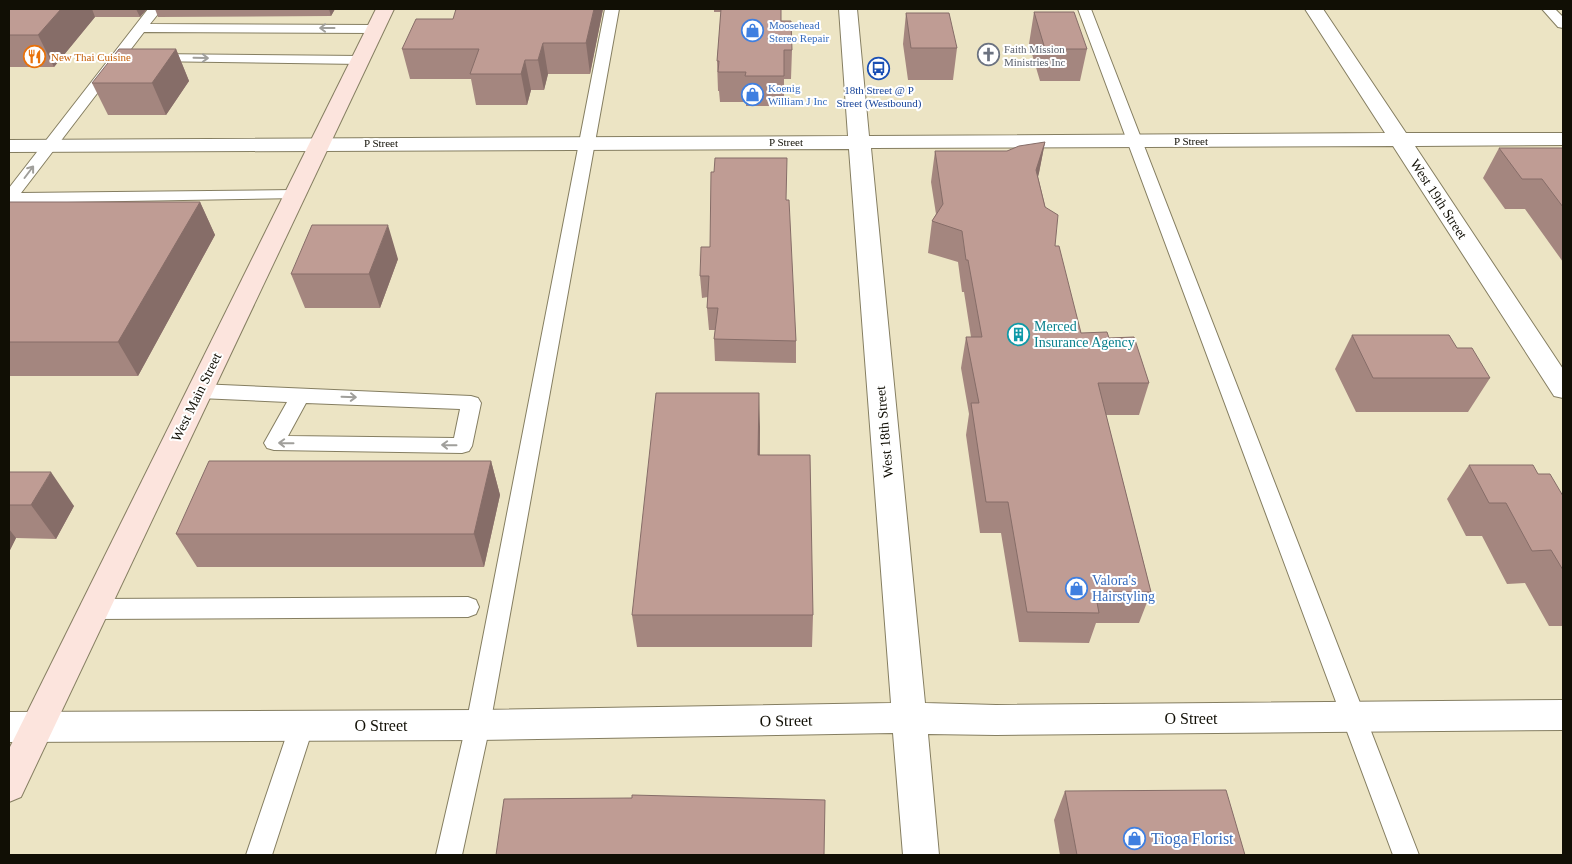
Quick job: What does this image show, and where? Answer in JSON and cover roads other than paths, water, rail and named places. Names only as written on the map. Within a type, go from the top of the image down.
[{"type":"street","name":"West 18th Street","points":[[848,9],[921,855]]},
{"type":"street","name":"West 19th Street","points":[[1314,9],[1563,389]]},
{"type":"street","name":"West Main Street","points":[[9,785],[23,727],[94,609],[318,143],[380,19]]},
{"type":"street","name":"P Street","points":[[9,146],[318,143],[1135,142],[1563,139]]},
{"type":"street","name":"O Street","points":[[23,727],[478,725],[909,718],[996,720],[1563,715]]},
{"type":"lane","points":[[9,198],[154,9]]},
{"type":"lane","points":[[449,855],[478,725],[612,9]]},
{"type":"lane","points":[[1084,9],[1406,855]]},
{"type":"lane","points":[[1548,9],[1563,24]]},
{"type":"lane","points":[[140,28],[380,19]]},
{"type":"lane","points":[[117,57],[361,60]]},
{"type":"lane","points":[[9,198],[294,195]]},
{"type":"lane","points":[[199,391],[300,395],[443,401],[471,402],[462,446],[274,443],[300,395]]},
{"type":"lane","points":[[94,609],[468,607]]},
{"type":"lane","points":[[259,855],[302,725]]},
{"type":"place","name":"Moosehead Stereo Repair","points":[[753,31]]},
{"type":"place","name":"Faith Mission Ministries Inc","points":[[988,55]]},
{"type":"place","name":"New Thai Cuisine","points":[[35,57]]},
{"type":"place","name":"18th Street @ P Street (Westbound)","points":[[879,69]]},
{"type":"place","name":"Koenig William J Inc","points":[[752,94]]},
{"type":"place","name":"Merced Insurance Agency","points":[[1018,334]]},
{"type":"place","name":"Valora's Hairstyling","points":[[1076,588]]},
{"type":"place","name":"Tioga Florist","points":[[1135,838]]}]
